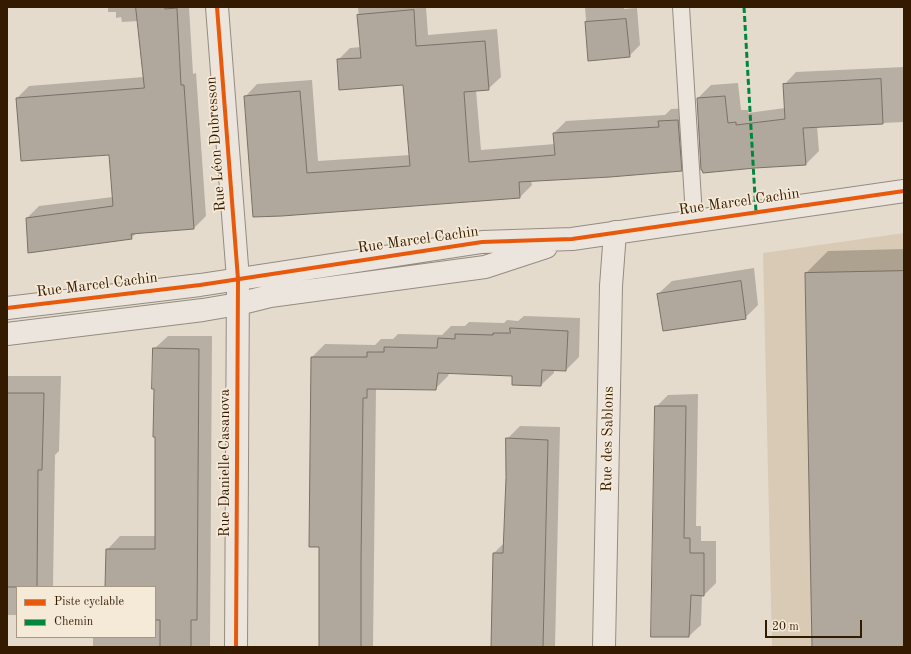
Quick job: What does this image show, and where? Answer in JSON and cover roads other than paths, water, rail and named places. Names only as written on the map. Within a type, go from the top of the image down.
[{"type":"street","name":"Rue Léon Dubresson","points":[[217,7],[238,279]]},
{"type":"street","name":"Rue Marcel Cachin","points":[[7,308],[200,285],[482,242],[572,239],[904,191]]},
{"type":"street","name":"Rue des Sablons","points":[[604,647],[612,286],[615,232]]},
{"type":"street","name":"Rue Marcel Cachin","points":[[7,334],[238,304],[270,296],[485,267],[572,239]]},
{"type":"street","name":"Rue Danielle Casanova","points":[[236,647],[238,279]]},
{"type":"lane","points":[[681,7],[693,200],[692,221]]}]
